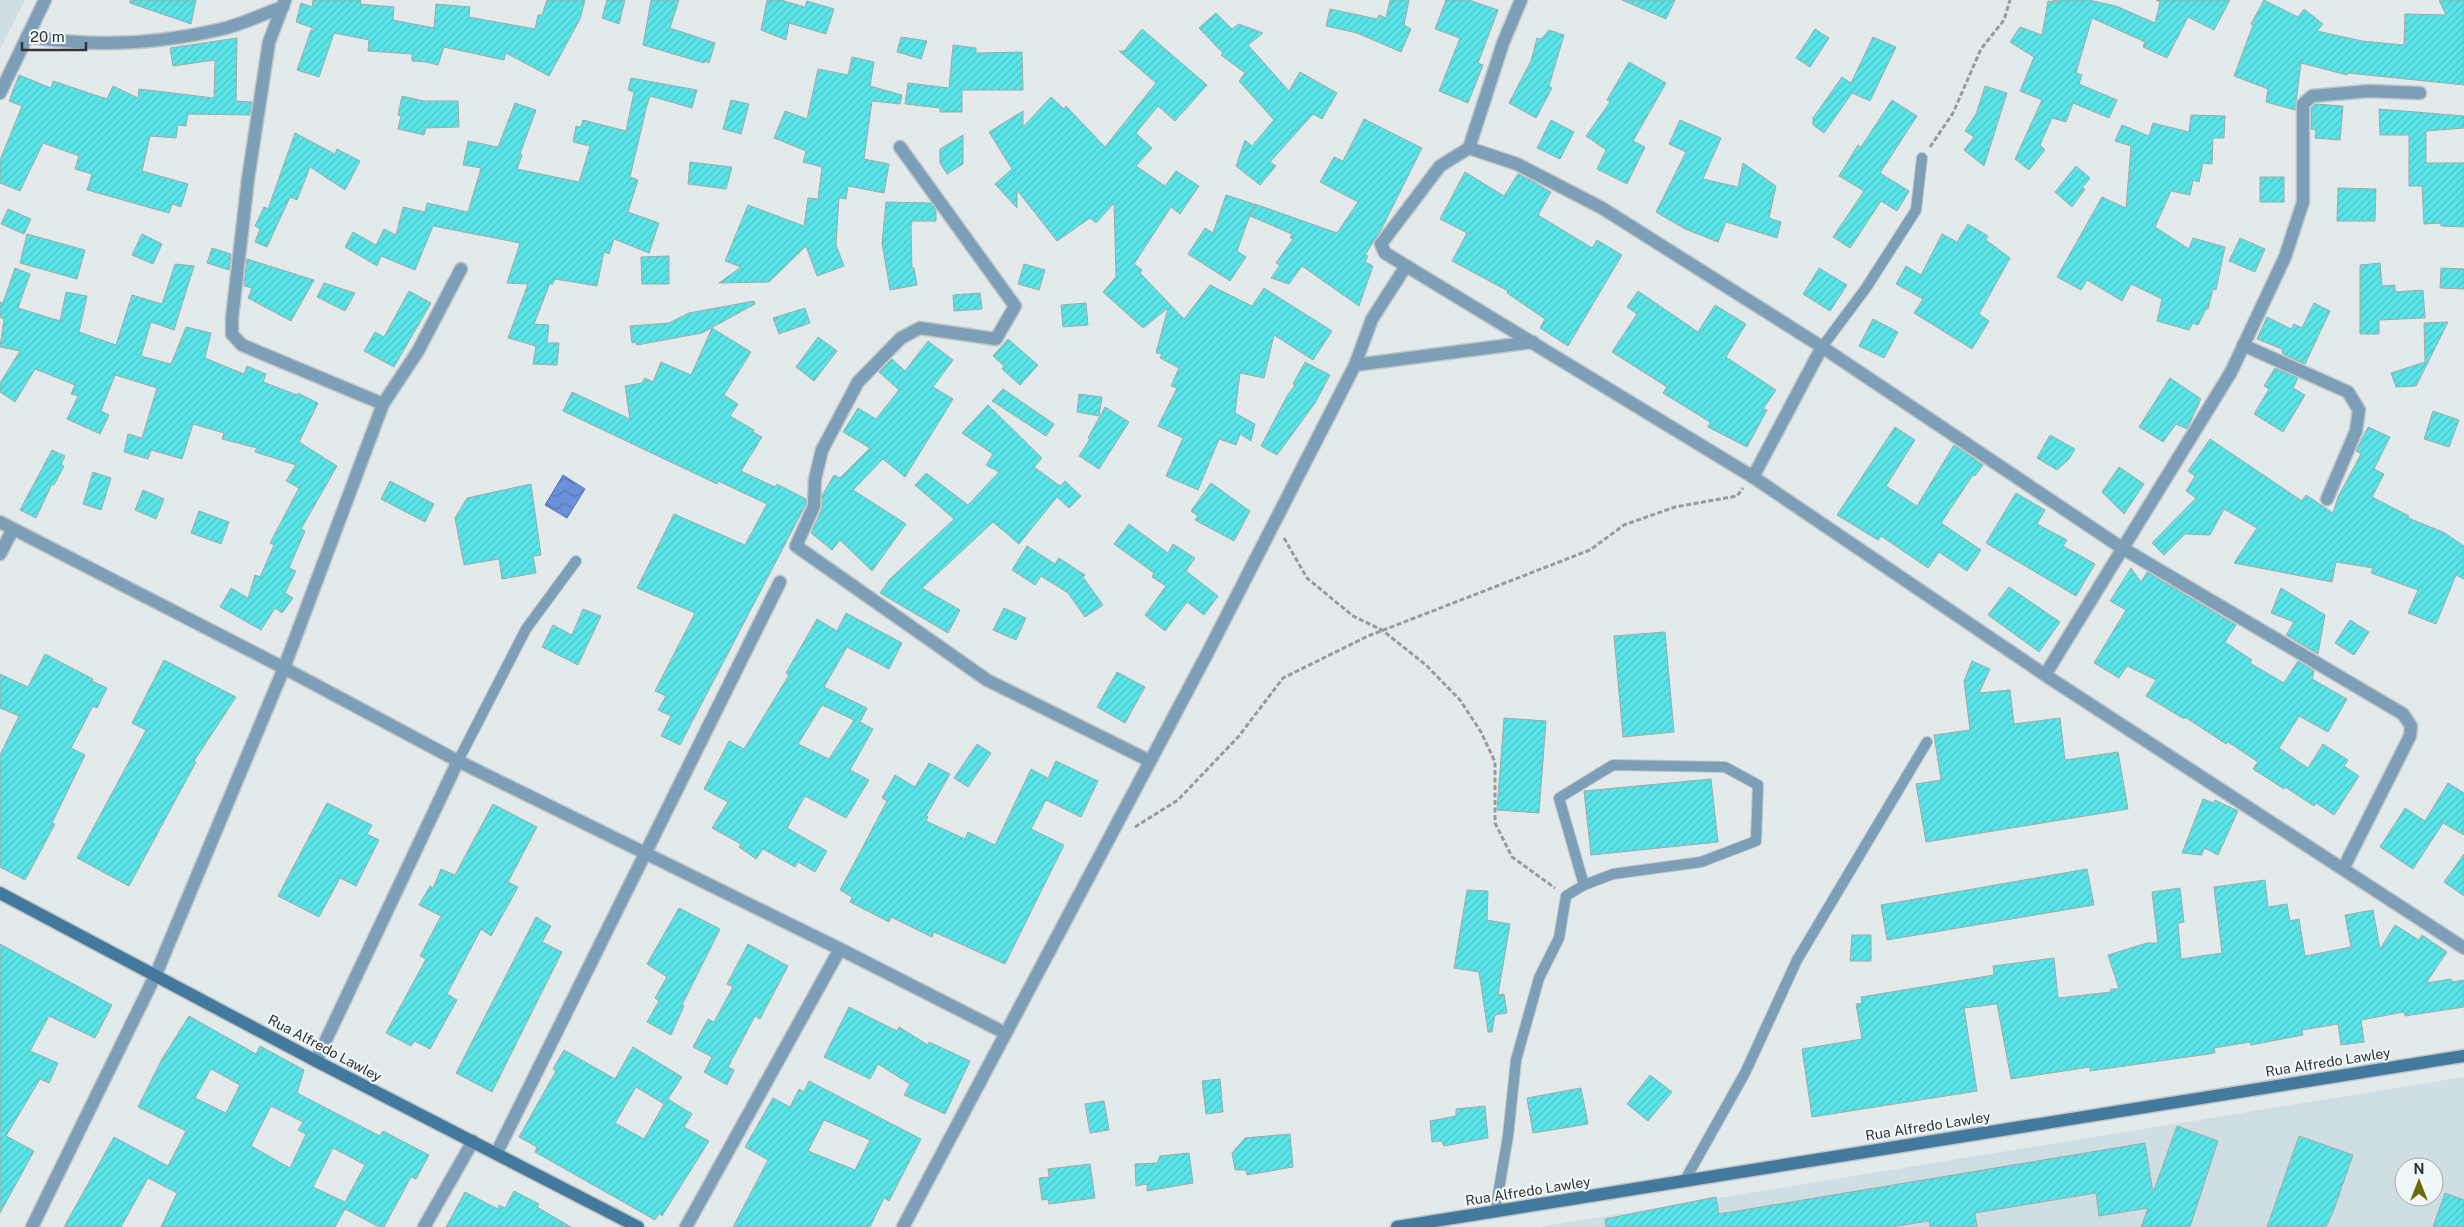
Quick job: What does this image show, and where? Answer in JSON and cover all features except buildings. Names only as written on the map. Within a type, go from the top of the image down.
[{"type":"main road","name":"Rua Alfredo Lawley","points":[[0,892],[316,1061],[497,1152],[638,1227]]},
{"type":"main road","name":"Rua Alfredo Lawley","points":[[1397,1227],[2464,1056]]},
{"type":"street","points":[[0,92],[45,0]]},
{"type":"street","points":[[1521,0],[1503,43],[1469,148],[1440,166],[1381,244],[1385,253],[1752,476],[2045,675],[2464,948]]},
{"type":"street","points":[[27,36],[65,43],[150,42],[224,29],[284,4]]},
{"type":"street","points":[[284,4],[270,42],[248,180],[232,318],[232,334],[242,345],[383,404]]},
{"type":"street","points":[[2045,675],[2231,372],[2285,257],[2303,202],[2303,104],[2312,96],[2369,92],[2420,92]]},
{"type":"street","points":[[900,147],[1015,306],[996,339],[920,328],[901,338],[858,382],[822,450],[816,479],[814,506],[796,546],[987,680],[1150,761]]},
{"type":"street","points":[[1469,148],[1517,164],[1602,208],[1822,347],[2122,548],[2404,714],[2411,726],[2410,736],[2343,869]]},
{"type":"street","points":[[903,1227],[1274,523],[1355,365],[1372,319],[1406,266]]},
{"type":"street","points":[[32,1227],[156,974],[284,668],[383,404],[418,351],[461,269]]},
{"type":"street","points":[[1355,365],[1533,342]]},
{"type":"street","points":[[2243,345],[2348,392],[2360,410],[2356,431],[2327,499]]},
{"type":"street","points":[[1752,476],[1822,347]]},
{"type":"street","points":[[0,522],[284,668],[458,761],[840,949],[1005,1034]]},
{"type":"street","points":[[0,554],[13,529]]},
{"type":"street","points":[[497,1152],[780,582]]},
{"type":"street","points":[[316,1061],[458,761]]},
{"type":"street","points":[[686,1227],[840,949]]},
{"type":"street","points":[[424,1227],[473,1141]]},
{"type":"lane","points":[[1822,347],[1866,288],[1916,210],[1922,158]]},
{"type":"lane","points":[[458,761],[526,629],[576,561]]},
{"type":"lane","points":[[1685,1180],[1744,1072],[1797,960],[1927,742]]},
{"type":"lane","points":[[1495,1212],[1508,1136],[1516,1060],[1539,978],[1559,938],[1566,896],[1584,885],[1613,874],[1701,862],[1756,841],[1758,785],[1725,767],[1613,765],[1559,798],[1584,885]]},
{"type":"path","points":[[1922,158],[1953,113],[1981,49],[2004,20],[2010,0]]},
{"type":"path","points":[[1129,831],[1178,800],[1239,736],[1284,678],[1382,630],[1590,550],[1624,525],[1675,507],[1736,496],[1752,476]]},
{"type":"path","points":[[1274,523],[1307,578],[1354,616],[1382,630],[1426,665],[1460,700],[1481,732],[1495,762],[1495,823],[1512,857],[1566,896]]},
{"type":"shaded area","points":[[0,0],[25,0],[0,49]]},
{"type":"shaded area","points":[[2464,1077],[2464,1227],[1539,1227]]},
{"type":"water","points":[[563,475],[585,489],[567,518],[545,505]]}]
